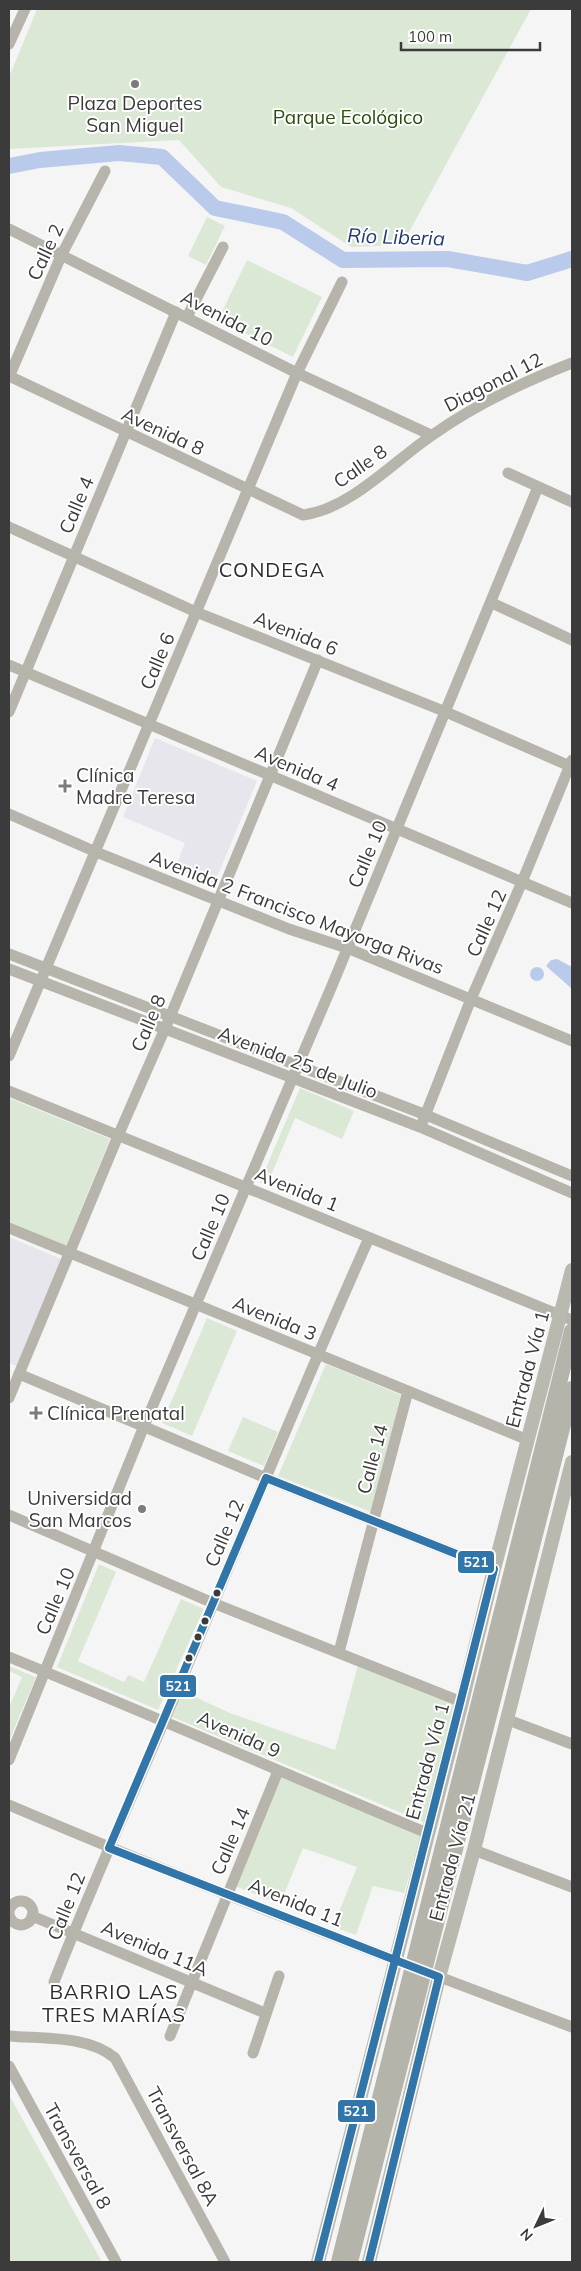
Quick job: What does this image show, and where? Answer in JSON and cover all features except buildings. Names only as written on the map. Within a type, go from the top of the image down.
[{"type":"highway","points":[[339,2262],[572,1331]]},
{"type":"highway","points":[[350,2262],[572,1389]]},
{"type":"main road","name":"Entrada Vía 1","points":[[318,2262],[394,1960],[462,1702],[494,1569],[528,1440],[566,1318],[572,1270]]},
{"type":"main road","name":"Entrada Vía 21","points":[[369,2262],[439,1977],[508,1720],[572,1462]]},
{"type":"street","points":[[9,44],[25,9]]},
{"type":"street","name":"Calle 2","points":[[9,377],[61,256],[105,171]]},
{"type":"street","name":"Avenida 10","points":[[9,229],[297,373],[431,436]]},
{"type":"street","points":[[187,317],[222,247]]},
{"type":"street","name":"Calle 6","points":[[9,1056],[297,373],[342,282]]},
{"type":"street","name":"Calle 4","points":[[9,712],[176,312]]},
{"type":"street","name":"Diagonal 12","points":[[431,436],[487,401],[539,376],[572,363]]},
{"type":"street","name":"Avenida 8","points":[[9,377],[303,515]]},
{"type":"street","name":"Calle 8","points":[[303,515],[317,513],[361,489],[431,436]]},
{"type":"street","points":[[508,473],[572,502]]},
{"type":"street","name":"Calle 10","points":[[9,1760],[144,1426],[298,1066],[492,603],[538,487]]},
{"type":"street","name":"Avenida 6","points":[[9,527],[196,612],[571,764]]},
{"type":"street","points":[[492,603],[572,640]]},
{"type":"street","name":"Calle 8","points":[[9,1398],[318,660]]},
{"type":"street","name":"Avenida 4","points":[[9,665],[572,904]]},
{"type":"street","name":"Calle 12","points":[[420,1127],[471,999],[571,764]]},
{"type":"street","name":"Avenida 2 Francisco Mayorga Rivas","points":[[9,814],[96,852],[218,901],[289,929],[346,948],[572,1040]]},
{"type":"street","name":"Avenida 25 de Julio","points":[[9,954],[426,1115],[533,1158],[572,1176]]},
{"type":"street","name":"Avenida 25 de Julio","points":[[9,969],[420,1127],[572,1193]]},
{"type":"street","name":"Avenida 1","points":[[9,1091],[566,1318]]},
{"type":"street","name":"Avenida 3","points":[[9,1228],[528,1440]]},
{"type":"street","name":"Calle 12","points":[[54,1982],[317,1354],[369,1238]]},
{"type":"street","points":[[19,1374],[266,1478],[494,1569]]},
{"type":"street","name":"Calle 14","points":[[339,1652],[408,1391]]},
{"type":"street","points":[[9,1515],[213,1603],[462,1702]]},
{"type":"street","name":"Avenida 9","points":[[9,1657],[164,1720],[278,1771],[427,1833]]},
{"type":"street","points":[[508,1720],[572,1744]]},
{"type":"street","name":"Calle 14","points":[[170,2036],[278,1771]]},
{"type":"street","name":"Avenida 11","points":[[9,1805],[109,1848],[394,1960],[572,2027]]},
{"type":"street","points":[[474,1850],[572,1887]]},
{"type":"street","name":"Avenida 11A","points":[[32,1916],[265,2013]]},
{"type":"street","points":[[253,2053],[278,1976]]},
{"type":"street","name":"Transversal 8A","points":[[9,2036],[93,2045],[106,2050],[115,2058],[225,2262]]},
{"type":"street","name":"Transversal 8","points":[[9,2066],[116,2262]]},
{"type":"shaded area","points":[[155,738],[257,781],[214,884],[175,869],[185,843],[123,817]]},
{"type":"shaded area","points":[[9,1237],[61,1259],[17,1366],[9,1363]]},
{"type":"green space","name":"Parque Ecológico","points":[[37,9],[531,9],[402,245],[351,247],[291,208],[221,187],[179,140],[9,149],[9,77]]},
{"type":"green space","points":[[207,217],[225,226],[206,265],[188,256]]},
{"type":"green space","points":[[247,260],[322,297],[293,357],[218,320]]},
{"type":"green space","points":[[300,1088],[354,1111],[342,1139],[295,1118],[267,1185],[260,1182]]},
{"type":"green space","points":[[9,1098],[110,1139],[66,1246],[9,1222]]},
{"type":"green space","points":[[207,1318],[237,1331],[192,1436],[162,1423]]},
{"type":"green space","points":[[326,1364],[401,1395],[371,1512],[278,1476]]},
{"type":"green space","points":[[243,1417],[278,1432],[264,1466],[228,1451]]},
{"type":"green space","points":[[99,1564],[116,1572],[78,1661],[124,1682],[128,1675],[144,1682],[181,1599],[204,1609],[158,1710],[57,1667]]},
{"type":"green space","points":[[358,1665],[463,1707],[435,1827],[172,1717],[182,1691],[230,1713],[335,1750]]},
{"type":"green space","points":[[9,1666],[36,1677],[9,1741],[9,1708],[22,1677],[9,1671]]},
{"type":"green space","points":[[280,1777],[421,1835],[404,1893],[373,1886],[356,1935],[333,1927],[357,1867],[303,1848],[280,1904],[235,1886]]},
{"type":"green space","points":[[9,2095],[102,2262],[9,2262]]},
{"type":"water","points":[[557,959],[572,967],[571,988],[546,966],[551,960]]},
{"type":"water","points":[[537,967],[542,969],[544,974],[542,979],[537,981],[532,979],[530,974],[532,969]]},
{"type":"waterway","name":"Río Liberia","points":[[9,166],[40,160],[119,153],[162,157],[215,208],[283,222],[343,260],[448,259],[527,273],[572,259]]},
{"type":"transit line","name":"521","points":[[266,1478],[494,1569],[395,1960],[109,1848],[266,1478]]},
{"type":"transit line","name":"521","points":[[318,2262],[395,1960]]},
{"type":"transit line","name":"521","points":[[369,2262],[439,1977],[395,1960]]},
{"type":"place","name":"Plaza Deportes San Miguel","points":[[135,84]]},
{"type":"place","name":"Clínica Madre Teresa","points":[[65,786]]},
{"type":"place","name":"Clínica Prenatal","points":[[36,1413]]},
{"type":"place","name":"Universidad San Marcos","points":[[142,1509]]},
{"type":"district","name":"CONDEGA","points":[[272,570]]},
{"type":"district","name":"BARRIO LAS TRES MARÍAS","points":[[114,2004]]}]
